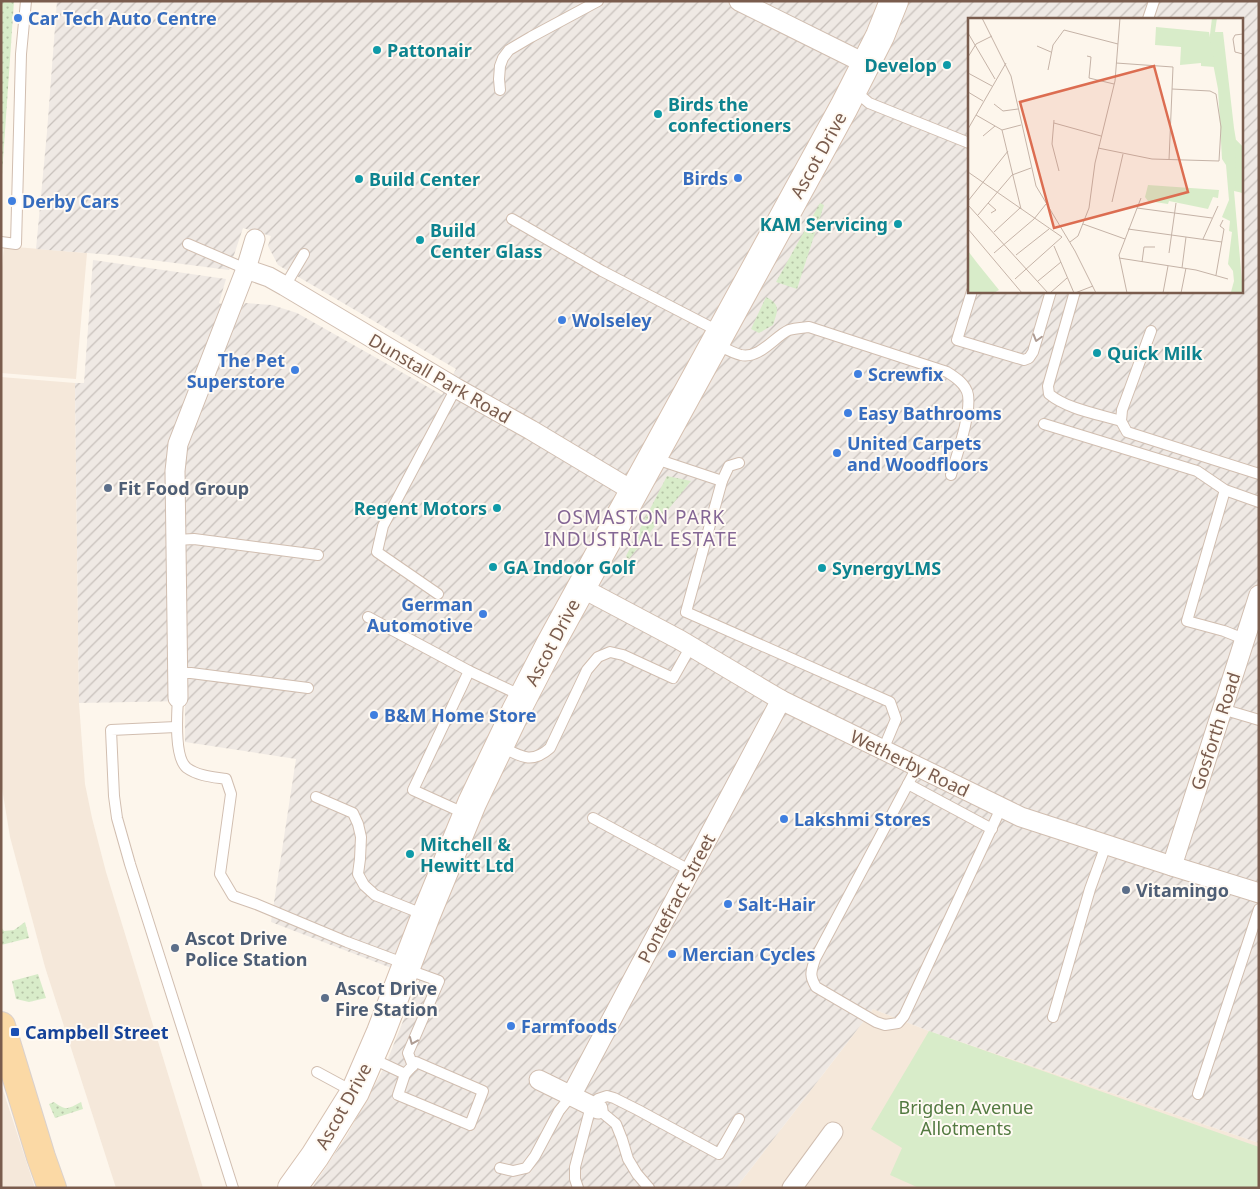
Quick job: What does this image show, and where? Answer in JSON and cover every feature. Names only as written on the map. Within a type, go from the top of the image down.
[{"type":"main road","points":[[1,1026],[52,1188]]},
{"type":"street","points":[[739,1],[866,64]]},
{"type":"street","name":"Ascot Drive","points":[[292,1188],[315,1156],[355,1092],[467,815],[523,696],[580,587],[853,90],[880,36],[894,1]]},
{"type":"street","points":[[178,698],[175,471],[178,444],[246,269],[255,239]]},
{"type":"street","name":"Dunstall Park Road","points":[[246,269],[269,277],[285,286],[633,491]]},
{"type":"street","name":"Wetherby Road","points":[[580,587],[691,646],[781,700],[1001,808],[1021,817],[1259,893]]},
{"type":"street","name":"Gosforth Road","points":[[1172,866],[1259,595]]},
{"type":"street","name":"Pontefract Street","points":[[571,1096],[781,700]]},
{"type":"street","points":[[539,1080],[595,1108]]},
{"type":"street","points":[[792,1188],[834,1132]]},
{"type":"lane","points":[[1,242],[16,244],[21,54],[26,1]]},
{"type":"lane","points":[[500,90],[500,66],[509,50],[531,36],[598,1]]},
{"type":"lane","points":[[1148,18],[1154,1]]},
{"type":"lane","points":[[853,90],[869,103],[968,144]]},
{"type":"lane","points":[[512,219],[718,338],[743,355],[751,354],[771,343],[788,330],[809,327],[947,372],[961,381],[968,393],[967,416],[951,475]]},
{"type":"lane","points":[[188,244],[246,269]]},
{"type":"lane","points":[[285,286],[304,254]]},
{"type":"lane","points":[[972,292],[957,340],[1024,360],[1029,358],[1033,352],[1051,292]]},
{"type":"lane","points":[[1075,292],[1048,386],[1049,394],[1056,400],[1073,407],[1121,421]]},
{"type":"lane","points":[[1151,331],[1122,410],[1121,421],[1128,432],[1259,474]]},
{"type":"lane","points":[[438,594],[377,552],[382,526],[456,388]]},
{"type":"lane","points":[[1044,424],[1197,471],[1225,490],[1259,502]]},
{"type":"lane","points":[[652,458],[722,481]]},
{"type":"lane","points":[[739,463],[729,466],[722,481],[686,612],[890,702],[896,719],[883,750]]},
{"type":"lane","points":[[1225,490],[1187,621],[1224,631],[1244,639]]},
{"type":"lane","points":[[176,540],[194,539],[318,555]]},
{"type":"lane","points":[[368,617],[469,671],[523,696]]},
{"type":"lane","points":[[499,746],[519,756],[535,758],[543,755],[550,748],[587,670],[598,658],[610,652],[623,655],[673,678],[691,646]]},
{"type":"lane","points":[[467,815],[413,790],[469,671]]},
{"type":"lane","points":[[178,673],[308,688]]},
{"type":"lane","points":[[178,698],[176,727],[180,757],[186,768],[204,775],[226,778],[231,794],[220,874],[233,896],[439,981],[408,1053],[413,1066]]},
{"type":"lane","points":[[1222,709],[1259,720]]},
{"type":"lane","points":[[176,727],[111,730],[114,796],[117,818],[130,864],[233,1188]]},
{"type":"lane","points":[[917,767],[815,959],[811,971],[811,980],[816,987],[876,1022],[885,1024],[898,1023],[904,1016],[1001,808]]},
{"type":"lane","points":[[908,784],[992,829]]},
{"type":"lane","points":[[316,797],[353,813],[361,837],[358,874],[364,885],[375,895],[426,915]]},
{"type":"lane","points":[[593,818],[691,871]]},
{"type":"lane","points":[[1053,1017],[1090,889],[1106,845]]},
{"type":"lane","points":[[1198,1094],[1259,909]]},
{"type":"lane","points":[[370,1058],[405,1074]]},
{"type":"lane","points":[[416,1062],[483,1091],[470,1125],[398,1095],[405,1074],[416,1062]]},
{"type":"lane","points":[[318,1072],[355,1092]]},
{"type":"lane","points":[[500,1168],[513,1171],[526,1168],[535,1156],[559,1111],[571,1096]]},
{"type":"lane","points":[[578,1188],[575,1179],[575,1167],[598,1099],[607,1096],[614,1098],[719,1154],[739,1119]]},
{"type":"lane","points":[[595,1108],[616,1124],[628,1159],[637,1174],[649,1188]]},
{"type":"shaded area","name":"OSMASTON PARK INDUSTRIAL ESTATE","points":[[57,1],[1259,1],[1259,1143],[929,1031],[873,1009],[736,1188],[312,1188],[347,1135],[385,1066],[420,979],[271,922],[296,759],[185,742],[185,701],[79,703],[75,383],[84,383],[93,260],[226,279],[219,303],[240,311],[245,303],[272,305],[297,313],[442,395],[456,369],[278,265],[268,246],[271,236],[243,228],[229,270],[113,255],[36,249]]},
{"type":"shaded area","points":[[4,246],[87,253],[76,379],[1,373],[1,278]]},
{"type":"shaded area","points":[[1,377],[75,383],[79,703],[85,784],[106,872],[203,1188],[116,1188],[45,967],[10,837],[1,782]]},
{"type":"shaded area","name":"Brigden Avenue Allotments","points":[[873,1009],[929,1031],[1259,1143],[1259,1188],[736,1188]]},
{"type":"shaded area","points":[[1,1084],[35,1188],[1,1188]]},
{"type":"green space","points":[[1,1],[14,1],[1,189]]},
{"type":"green space","points":[[820,203],[824,205],[797,289],[776,282]]},
{"type":"green space","points":[[766,297],[774,303],[777,313],[773,325],[759,333],[751,329]]},
{"type":"green space","points":[[667,476],[691,481],[628,560],[626,556]]},
{"type":"green space","points":[[25,922],[29,938],[1,945],[1,927],[4,931],[14,930]]},
{"type":"green space","points":[[38,974],[46,998],[29,1002],[16,999],[12,981]]},
{"type":"green space","name":"Brigden Avenue Allotments","points":[[929,1031],[1259,1147],[1259,1188],[919,1188],[890,1175],[902,1148],[871,1129]]},
{"type":"green space","points":[[54,1102],[61,1107],[67,1108],[81,1102],[83,1109],[55,1118],[49,1104]]},
{"type":"place","name":"Car Tech Auto Centre","points":[[18,18]]},
{"type":"place","name":"Pattonair","points":[[377,50]]},
{"type":"place","name":"Develop","points":[[947,65]]},
{"type":"place","name":"Birds the confectioners","points":[[658,114]]},
{"type":"place","name":"Birds","points":[[738,178]]},
{"type":"place","name":"Build Center","points":[[359,179]]},
{"type":"place","name":"Derby Cars","points":[[12,201]]},
{"type":"place","name":"KAM Servicing","points":[[898,224]]},
{"type":"place","name":"Build Center Glass","points":[[420,240]]},
{"type":"place","name":"Wolseley","points":[[562,320]]},
{"type":"place","name":"Quick Milk","points":[[1097,353]]},
{"type":"place","name":"The Pet Superstore","points":[[295,370]]},
{"type":"place","name":"Screwfix","points":[[858,374]]},
{"type":"place","name":"Easy Bathrooms","points":[[848,413]]},
{"type":"place","name":"United Carpets and Woodfloors","points":[[837,453]]},
{"type":"place","name":"Fit Food Group","points":[[108,488]]},
{"type":"place","name":"Regent Motors","points":[[497,508]]},
{"type":"place","name":"GA Indoor Golf","points":[[493,567]]},
{"type":"place","name":"SynergyLMS","points":[[822,568]]},
{"type":"place","name":"German Automotive","points":[[483,614]]},
{"type":"place","name":"B&M Home Store","points":[[374,715]]},
{"type":"place","name":"Lakshmi Stores","points":[[784,819]]},
{"type":"place","name":"Mitchell & Hewitt Ltd","points":[[410,854]]},
{"type":"place","name":"Vitamingo","points":[[1126,890]]},
{"type":"place","name":"Salt-Hair","points":[[728,904]]},
{"type":"place","name":"Ascot Drive Police Station","points":[[175,948]]},
{"type":"place","name":"Mercian Cycles","points":[[672,954]]},
{"type":"place","name":"Ascot Drive Fire Station","points":[[325,998]]},
{"type":"place","name":"Farmfoods","points":[[511,1026]]},
{"type":"place","name":"Campbell Street","points":[[15,1032]]},
{"type":"district","name":"OSMASTON PARK INDUSTRIAL ESTATE","points":[[641,528]]}]
